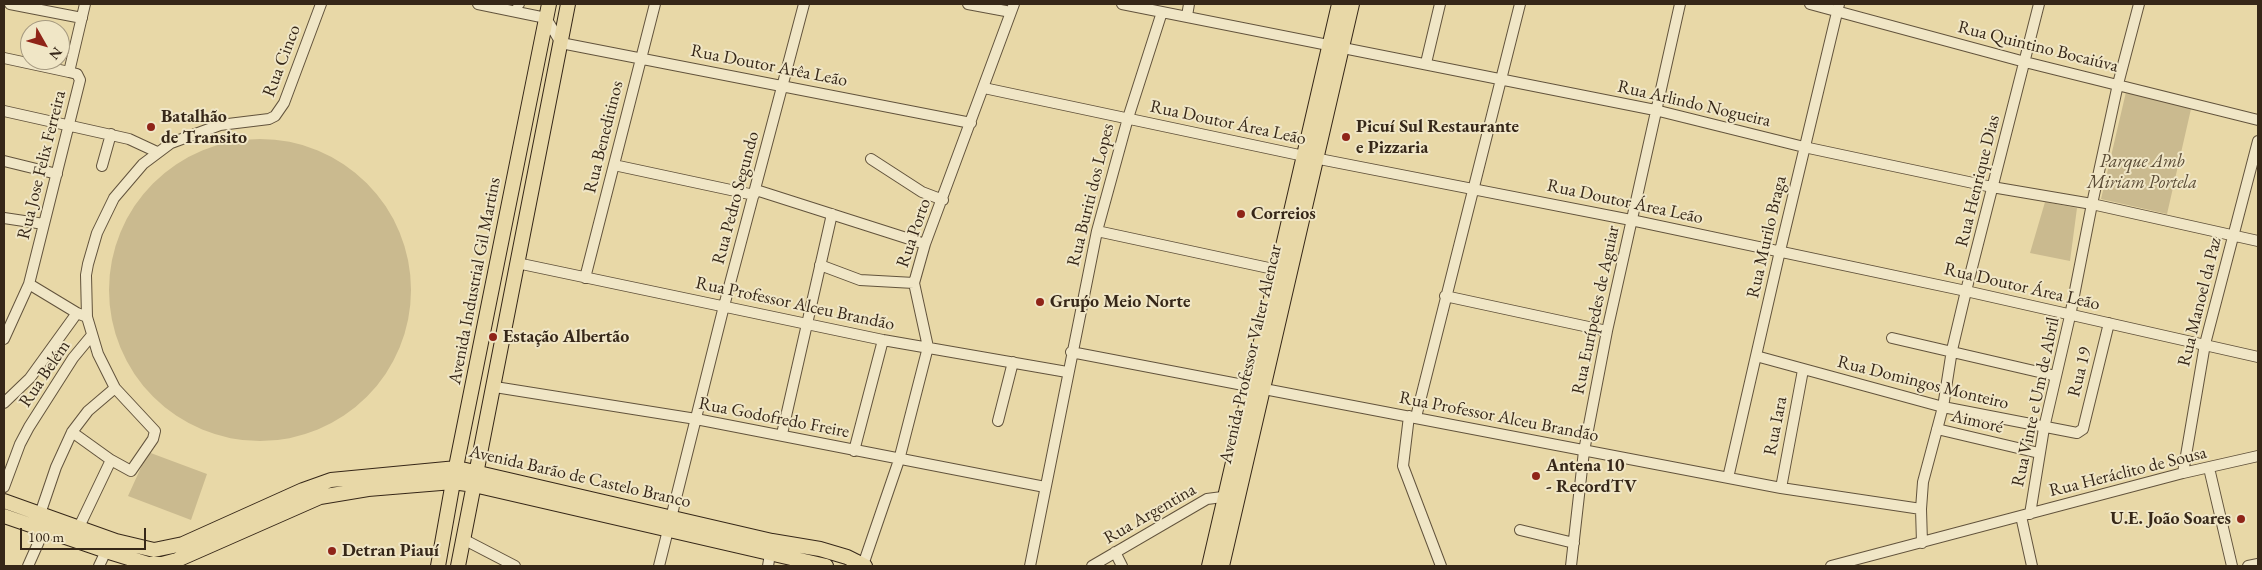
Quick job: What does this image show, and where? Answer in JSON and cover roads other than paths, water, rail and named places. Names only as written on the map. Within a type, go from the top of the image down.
[{"type":"main road","name":"Avenida Industrial Gil Martins","points":[[438,566],[453,482],[549,4]]},
{"type":"main road","points":[[458,566],[495,387],[516,263],[568,4]]},
{"type":"main road","name":"Avenida Professor Valter Alencar","points":[[1336,46],[1338,4]]},
{"type":"main road","name":"Avenida Professor Valter Alencar","points":[[1209,566],[1232,496],[1336,46],[1352,4]]},
{"type":"main road","name":"Avenida Professor Valter Alencar","points":[[1257,388],[1278,270],[1310,157]]},
{"type":"main road","name":"Avenida Barão de Castelo Branco","points":[[4,501],[142,549],[163,550],[183,544],[330,480],[457,468],[476,478],[669,524],[770,554],[826,566]]},
{"type":"main road","name":"Avenida Barão de Castelo Branco","points":[[4,516],[106,551],[148,564],[162,565],[177,563],[320,497],[368,489],[453,482],[476,478]]},
{"type":"main road","name":"Avenida Professor Valter Alencar","points":[[1222,566],[1232,496]]},
{"type":"main road","name":"Avenida Barão de Castelo Branco","points":[[770,554],[820,549],[864,566]]},
{"type":"street","points":[[10,4],[82,18]]},
{"type":"street","points":[[4,58],[69,72],[85,4]]},
{"type":"street","name":"Rua Cinco","points":[[111,460],[128,471],[134,469],[155,431],[115,388],[92,335],[87,318],[86,276],[97,233],[120,190],[158,152],[180,139],[204,130],[236,122],[269,119],[275,116],[284,102],[321,4]]},
{"type":"street","points":[[478,4],[546,18],[560,43]]},
{"type":"street","name":"Rua Beneditinos","points":[[585,278],[655,4]]},
{"type":"street","name":"Rua Pedro Segundo","points":[[659,566],[724,306],[804,4]]},
{"type":"street","points":[[968,4],[1013,8]]},
{"type":"street","name":"Rua Arlindo Nogueira","points":[[1122,4],[1502,78],[1655,110],[1804,147],[1992,187],[2092,204],[2258,241]]},
{"type":"street","points":[[1186,16],[1189,4]]},
{"type":"street","points":[[1426,63],[1440,4]]},
{"type":"street","points":[[1441,566],[1403,466],[1412,416],[1474,187],[1520,4]]},
{"type":"street","name":"Rua Eurípedes de Aguiar","points":[[1572,566],[1584,451],[1607,331],[1680,4]]},
{"type":"street","name":"Rua Quintino Bocaiúva","points":[[1810,4],[1838,8],[2025,62],[2258,120]]},
{"type":"street","name":"Rua Henrique Dias","points":[[1922,543],[1921,508],[1923,482],[1943,407],[1952,350],[1966,291],[2039,4]]},
{"type":"street","name":"Rua Vinte e Um de Abril","points":[[2026,515],[2118,84],[2139,4]]},
{"type":"street","name":"Rua Porto","points":[[864,566],[899,460],[928,347],[914,283],[925,244],[1013,8]]},
{"type":"street","name":"Rua Murilo Braga","points":[[1728,478],[1838,8]]},
{"type":"street","name":"Rua Buriti dos Lopes","points":[[1030,566],[1071,352],[1097,231],[1128,118],[1162,12]]},
{"type":"street","name":"Rua Doutor Arêa Leão","points":[[560,43],[640,57],[971,124]]},
{"type":"street","name":"Rua Jose Felix Ferreira","points":[[4,339],[7,324],[29,284],[70,125],[80,82],[78,75],[69,72]]},
{"type":"street","name":"Rua Doutor Área Leão","points":[[984,88],[1310,157],[1474,187],[1780,251],[2258,357]]},
{"type":"street","points":[[4,111],[111,134],[137,141],[158,152]]},
{"type":"street","points":[[102,166],[111,134]]},
{"type":"street","name":"Rua Manoel da Paz","points":[[2183,473],[2205,344],[2258,141]]},
{"type":"street","points":[[871,158],[922,192],[943,200]]},
{"type":"street","points":[[4,161],[57,174]]},
{"type":"street","points":[[614,165],[755,192],[925,244]]},
{"type":"street","points":[[782,434],[832,214]]},
{"type":"street","points":[[4,218],[44,224]]},
{"type":"street","points":[[1097,231],[1278,270]]},
{"type":"street","name":"Rua Professor Alceu Brandão","points":[[516,263],[883,340],[1067,372]]},
{"type":"street","points":[[820,265],[860,280],[914,283]]},
{"type":"street","points":[[29,284],[77,314],[87,318]]},
{"type":"street","points":[[1445,296],[1607,331]]},
{"type":"street","points":[[4,403],[30,378],[77,314]]},
{"type":"street","name":"Rua 19","points":[[2083,428],[2109,323]]},
{"type":"street","name":"Rua Belém","points":[[4,487],[29,427],[73,358],[92,335]]},
{"type":"street","points":[[1892,338],[1952,350],[2056,376]]},
{"type":"street","points":[[854,451],[883,340]]},
{"type":"street","name":"Rua Professor Alceu Brandão","points":[[1071,352],[1781,488],[1921,508]]},
{"type":"street","name":"Rua Domingos Monteiro","points":[[1756,356],[1943,407],[2073,434],[2080,432],[2083,428]]},
{"type":"street","points":[[998,422],[1013,362]]},
{"type":"street","name":"Rua Iara","points":[[1781,488],[1803,370]]},
{"type":"street","name":"Rua Godofredo Freire","points":[[495,387],[782,434],[854,451],[1045,487]]},
{"type":"street","points":[[40,514],[56,467],[72,432],[88,411],[115,388]]},
{"type":"street","name":"Aimoré","points":[[1937,429],[2039,453]]},
{"type":"street","points":[[72,432],[111,460],[79,527]]},
{"type":"street","name":"Rua Heráclito de Sousa","points":[[1831,566],[1858,563],[1922,543],[2183,473],[2258,456]]},
{"type":"street","points":[[2209,468],[2232,566]]},
{"type":"street","name":"Rua Argentina","points":[[1092,566],[1207,499],[1232,496]]},
{"type":"street","points":[[2026,515],[2032,566]]},
{"type":"street","points":[[28,566],[44,530]]},
{"type":"street","points":[[1520,530],[1574,543]]},
{"type":"street","points":[[463,539],[515,566]]},
{"type":"street","points":[[100,566],[106,551]]},
{"type":"street","points":[[1116,552],[1122,566]]},
{"type":"street","points":[[2248,566],[2258,564]]},
{"type":"place","name":"Batalhão de Transito","points":[[151,127]]},
{"type":"place","name":"Picuí Sul Restaurante e Pizzaria","points":[[1346,137]]},
{"type":"place","name":"Correios","points":[[1241,214]]},
{"type":"place","name":"Gruṕo Meio Norte","points":[[1040,302]]},
{"type":"place","name":"Estação Albertão","points":[[493,337]]},
{"type":"place","name":"Antena 10 - RecordTV","points":[[1536,476]]},
{"type":"place","name":"U.E. João Soares","points":[[2241,519]]},
{"type":"place","name":"Detran Piauí","points":[[332,551]]},
{"type":"park label","name":"Parque Amb Miriam Portela","points":[[2142,172]]}]
